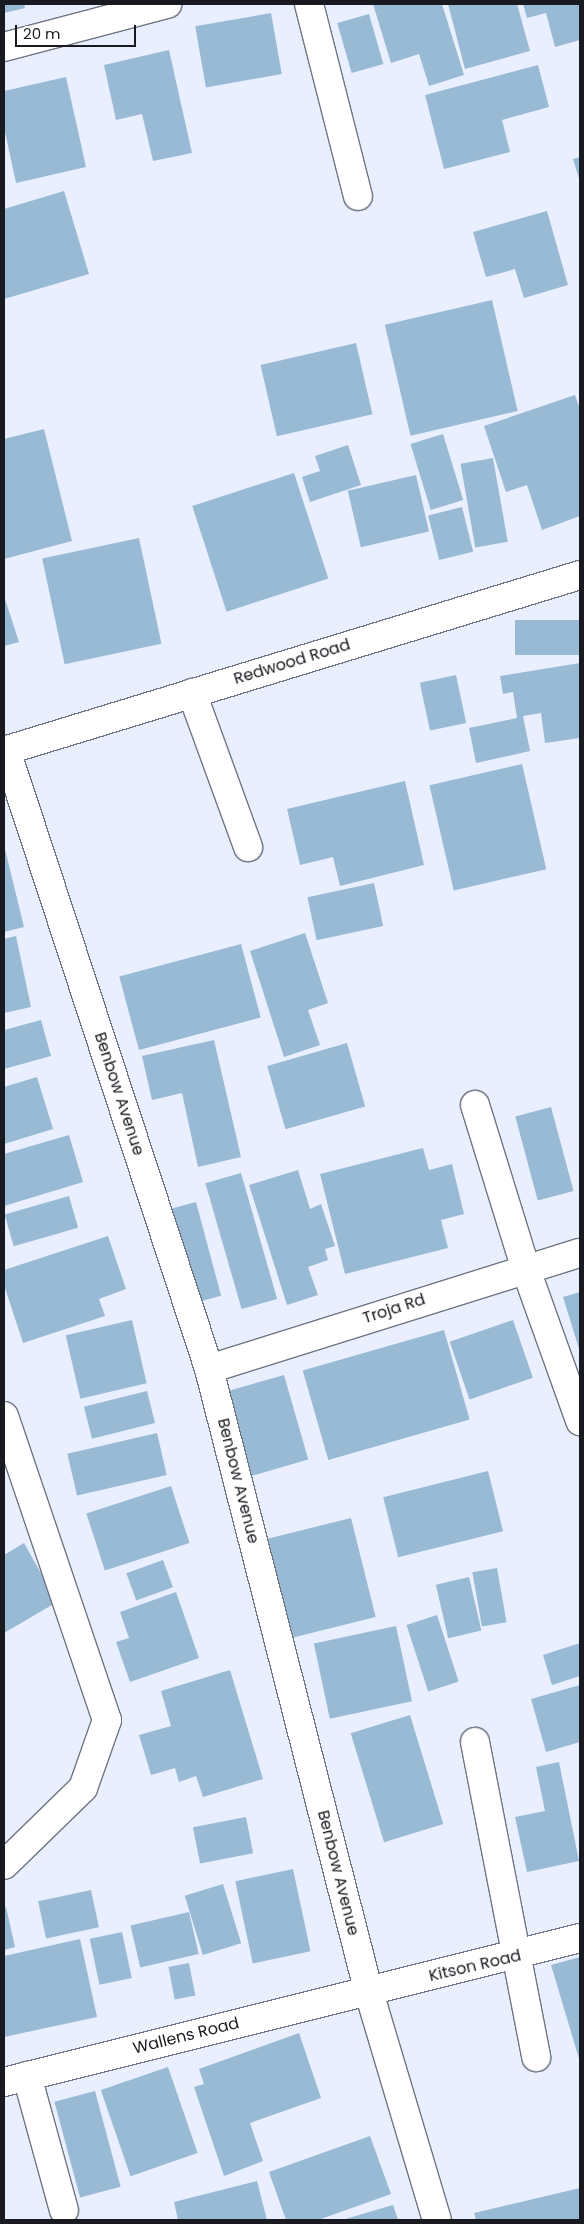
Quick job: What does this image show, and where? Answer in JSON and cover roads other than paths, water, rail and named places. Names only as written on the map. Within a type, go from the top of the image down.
[{"type":"street","points":[[4,47],[168,4]]},
{"type":"street","points":[[309,4],[358,196]]},
{"type":"street","name":"Redwood Road","points":[[5,751],[580,575]]},
{"type":"street","points":[[192,693],[248,847]]},
{"type":"street","name":"Benbow Avenue","points":[[5,751],[209,1369],[368,1989],[438,2220]]},
{"type":"street","points":[[475,1105],[525,1267],[580,1421]]},
{"type":"street","name":"Troja Rd","points":[[209,1369],[525,1267],[580,1253]]},
{"type":"street","points":[[4,1416],[107,1720],[84,1788],[4,1865]]},
{"type":"street","points":[[475,1742],[519,1956],[536,2057]]},
{"type":"street","name":"Kitson Road","points":[[368,1989],[519,1956],[580,1938]]},
{"type":"street","name":"Wallens Road","points":[[15,2079],[368,1989]]},
{"type":"street","points":[[15,2079],[64,2210]]}]
